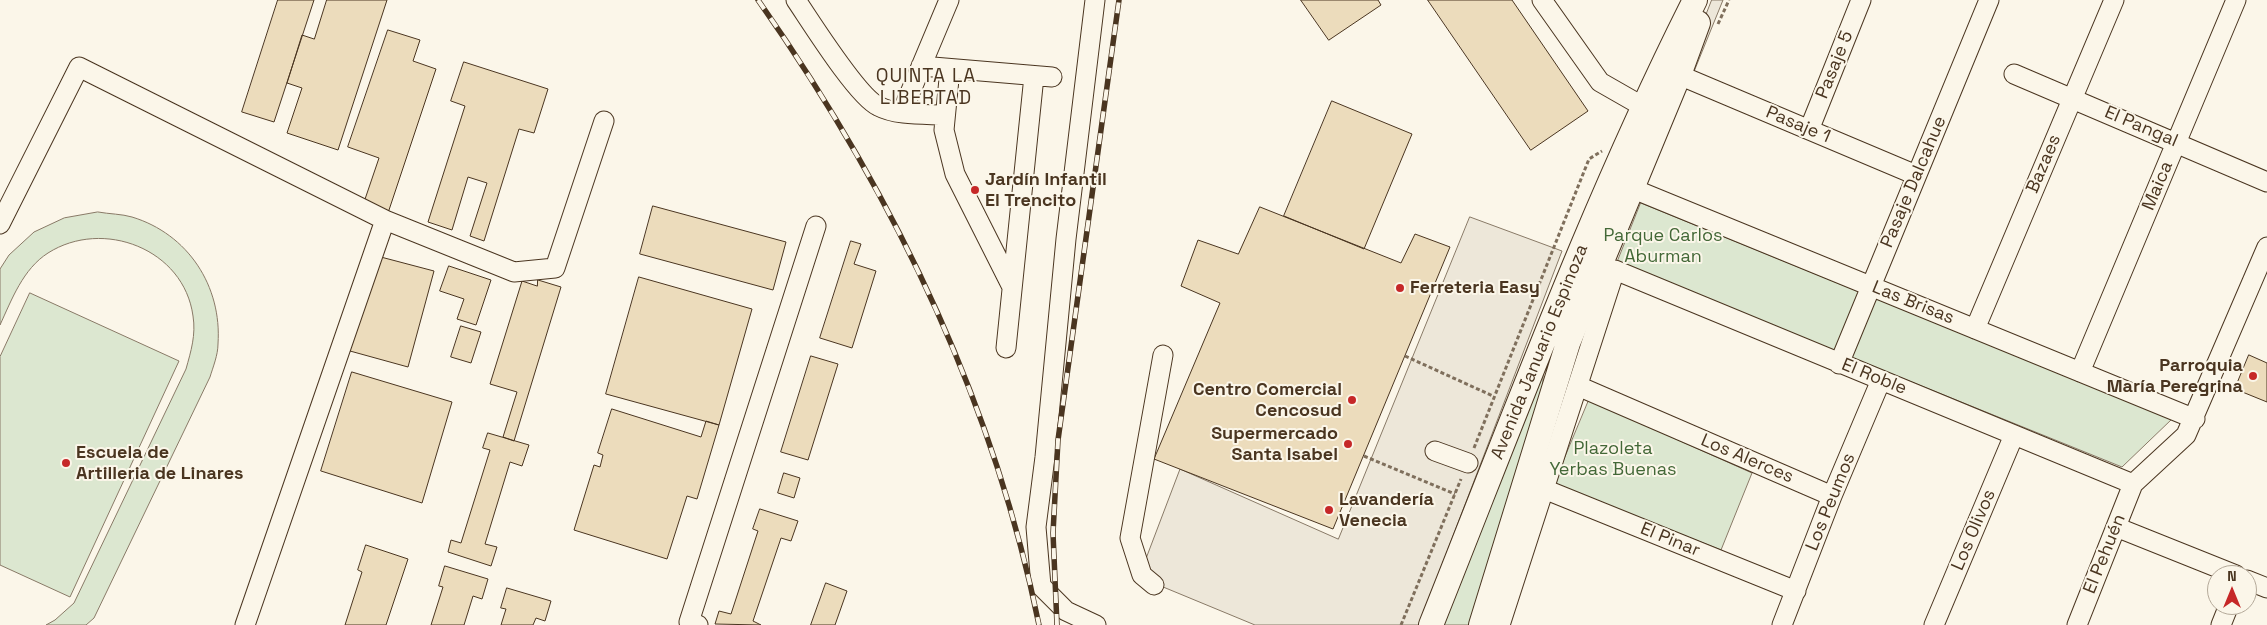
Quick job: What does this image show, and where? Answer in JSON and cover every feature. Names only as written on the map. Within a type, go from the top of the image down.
[{"type":"main road","name":"Avenida Januario Espinoza","points":[[1431,625],[1574,268],[1642,106],[1695,0]]},
{"type":"main road","name":"Avenida Januario Espinoza","points":[[1489,624],[1580,312],[1679,75],[1706,0]]},
{"type":"street","points":[[796,0],[868,98],[884,109],[946,115]]},
{"type":"street","points":[[902,112],[949,0]]},
{"type":"street","points":[[1095,0],[1066,239],[1045,457],[1036,527],[1041,586],[1066,611],[1096,625]]},
{"type":"street","points":[[1542,0],[1600,82],[1642,106]]},
{"type":"street","name":"Pasaje 5","points":[[1809,130],[1861,0]]},
{"type":"street","name":"Pasaje Dalcahue","points":[[1840,364],[1870,285],[1989,0]]},
{"type":"street","name":"Bazaes","points":[[1975,329],[2114,0]]},
{"type":"street","name":"Maica","points":[[2080,372],[2236,0]]},
{"type":"street","points":[[921,66],[1043,77],[1012,287],[1006,348]]},
{"type":"street","points":[[0,224],[79,67],[385,220],[514,272],[555,268],[604,121]]},
{"type":"street","points":[[950,69],[944,130],[955,174],[1012,287]]},
{"type":"street","name":"El Pangal","points":[[2014,74],[2267,182]]},
{"type":"street","name":"Pasaje 1","points":[[1679,75],[1916,175]]},
{"type":"street","name":"Las Brisas","points":[[1631,188],[2195,419]]},
{"type":"street","points":[[246,625],[385,220]]},
{"type":"street","points":[[698,625],[689,622],[816,226]]},
{"type":"street","points":[[2133,484],[2186,435],[2195,419],[2267,247]]},
{"type":"street","points":[[1574,268],[1580,292],[1580,312]]},
{"type":"street","name":"El Roble","points":[[1578,386],[1615,270],[2133,484]]},
{"type":"street","points":[[1154,585],[1142,575],[1130,538],[1163,355]]},
{"type":"street","name":"Los Peumos","points":[[1782,625],[1832,496],[1882,380]]},
{"type":"street","points":[[1489,624],[1544,489],[1578,386]]},
{"type":"street","name":"Los Alerces","points":[[1578,386],[1832,496]]},
{"type":"street","name":"Los Olivos","points":[[1934,625],[2014,434]]},
{"type":"street","points":[[1435,451],[1468,463]]},
{"type":"street","name":"El Pehuén","points":[[2077,625],[2133,484]]},
{"type":"street","name":"El Pinar","points":[[1544,489],[1796,591]]},
{"type":"street","points":[[2116,527],[2211,565]]},
{"type":"path","points":[[1401,625],[1468,463],[1493,396],[1589,159],[1603,150]]},
{"type":"path","points":[[1405,356],[1493,396]]},
{"type":"path","points":[[1364,456],[1455,494]]},
{"type":"green space","name":"Parque Carlos Aburman","points":[[1641,203],[2172,419],[2122,467],[1617,263]]},
{"type":"green space","points":[[98,212],[128,216],[152,225],[170,236],[185,249],[198,265],[214,302],[218,323],[218,348],[210,377],[94,618],[86,625],[46,625],[55,620],[74,603],[186,369],[193,336],[193,316],[186,293],[174,273],[158,257],[138,246],[116,240],[93,239],[70,243],[48,253],[32,267],[19,285],[0,325],[0,269],[9,255],[34,232],[64,218]]},
{"type":"green space","name":"Escuela de Artilleria de Linares","points":[[30,293],[179,361],[70,597],[0,565],[0,357]]},
{"type":"green space","points":[[1543,367],[1543,389],[1470,625],[1442,625]]},
{"type":"green space","name":"Plazoleta Yerbas Buenas","points":[[1589,400],[1752,473],[1721,550],[1554,484]]},
{"type":"shaded area","points":[[1712,0],[1723,0],[1693,74],[1684,72]]},
{"type":"shaded area","points":[[1470,217],[1562,251],[1419,625],[1255,625],[1139,577],[1180,469],[1338,539]]},
{"type":"building","points":[[278,0],[314,0],[274,122],[242,112]]},
{"type":"building","points":[[327,0],[387,0],[338,150],[287,133],[302,88],[287,83],[302,35],[314,39]]},
{"type":"building","points":[[1301,0],[1378,0],[1381,5],[1329,40]]},
{"type":"building","points":[[1428,0],[1512,0],[1588,111],[1531,150]]},
{"type":"building","points":[[388,30],[420,40],[413,61],[436,69],[387,216],[362,208],[379,158],[348,147]]},
{"type":"building","points":[[464,62],[548,89],[534,133],[519,129],[484,241],[470,236],[487,183],[468,177],[452,230],[428,222],[465,106],[451,101]]},
{"type":"building","points":[[1332,101],[1412,134],[1364,249],[1284,216]]},
{"type":"building","points":[[653,206],[786,242],[773,290],[640,254]]},
{"type":"building","points":[[1260,207],[1401,263],[1415,234],[1450,247],[1333,529],[1154,459],[1220,303],[1181,286],[1198,240],[1238,254]]},
{"type":"building","points":[[851,241],[861,244],[854,264],[876,271],[852,348],[820,338]]},
{"type":"building","points":[[377,256],[434,271],[408,367],[350,351]]},
{"type":"building","points":[[449,266],[491,280],[476,325],[457,319],[464,299],[440,291]]},
{"type":"building","points":[[639,277],[752,309],[719,425],[606,394]]},
{"type":"building","points":[[538,280],[561,287],[514,441],[503,437],[517,392],[490,384],[522,281],[537,286]]},
{"type":"building","points":[[461,326],[481,332],[471,363],[451,357]]},
{"type":"building","name":"Parroquia María Peregrina","points":[[2249,355],[2267,363],[2267,402],[2235,389]]},
{"type":"building","points":[[811,356],[838,364],[808,460],[781,452]]},
{"type":"building","points":[[352,372],[452,402],[422,503],[321,471]]},
{"type":"building","points":[[612,409],[701,437],[706,421],[719,425],[697,499],[687,496],[667,559],[574,530],[594,465],[600,467],[603,455],[598,453]]},
{"type":"building","points":[[488,433],[529,445],[522,466],[510,462],[485,544],[497,547],[491,566],[448,552],[451,540],[461,543],[490,450],[483,448]]},
{"type":"building","points":[[784,473],[800,478],[794,498],[778,493]]},
{"type":"building","points":[[760,509],[798,521],[791,541],[781,538],[753,621],[761,625],[715,624],[719,611],[731,614],[758,531],[753,529]]},
{"type":"building","points":[[366,545],[408,559],[386,625],[345,625],[362,572],[358,570]]},
{"type":"building","points":[[445,566],[488,579],[482,599],[473,596],[464,625],[431,625],[443,587],[439,586]]},
{"type":"building","points":[[826,583],[847,591],[835,625],[811,625]]},
{"type":"building","points":[[507,588],[551,601],[545,621],[536,618],[533,625],[501,625],[506,609],[501,608]]},
{"type":"railway","points":[[758,0],[806,72],[851,145],[893,221],[931,298],[965,378],[994,458],[1019,541],[1039,625]]},
{"type":"railway","points":[[1057,625],[1053,533],[1058,440],[1119,0]]},
{"type":"place","name":"Jardín Infantil El Trencito","points":[[975,190]]},
{"type":"place","name":"Ferreteria Easy","points":[[1400,288]]},
{"type":"place","name":"Parroquia María Peregrina","points":[[2253,376]]},
{"type":"place","name":"Centro Comercial Cencosud","points":[[1352,400]]},
{"type":"place","name":"Supermercado Santa Isabel","points":[[1348,444]]},
{"type":"place","name":"Escuela de Artilleria de Linares","points":[[66,463]]},
{"type":"place","name":"Lavandería Venecia","points":[[1329,510]]},
{"type":"district","name":"QUINTA LA LIBERTAD","points":[[926,88]]}]
